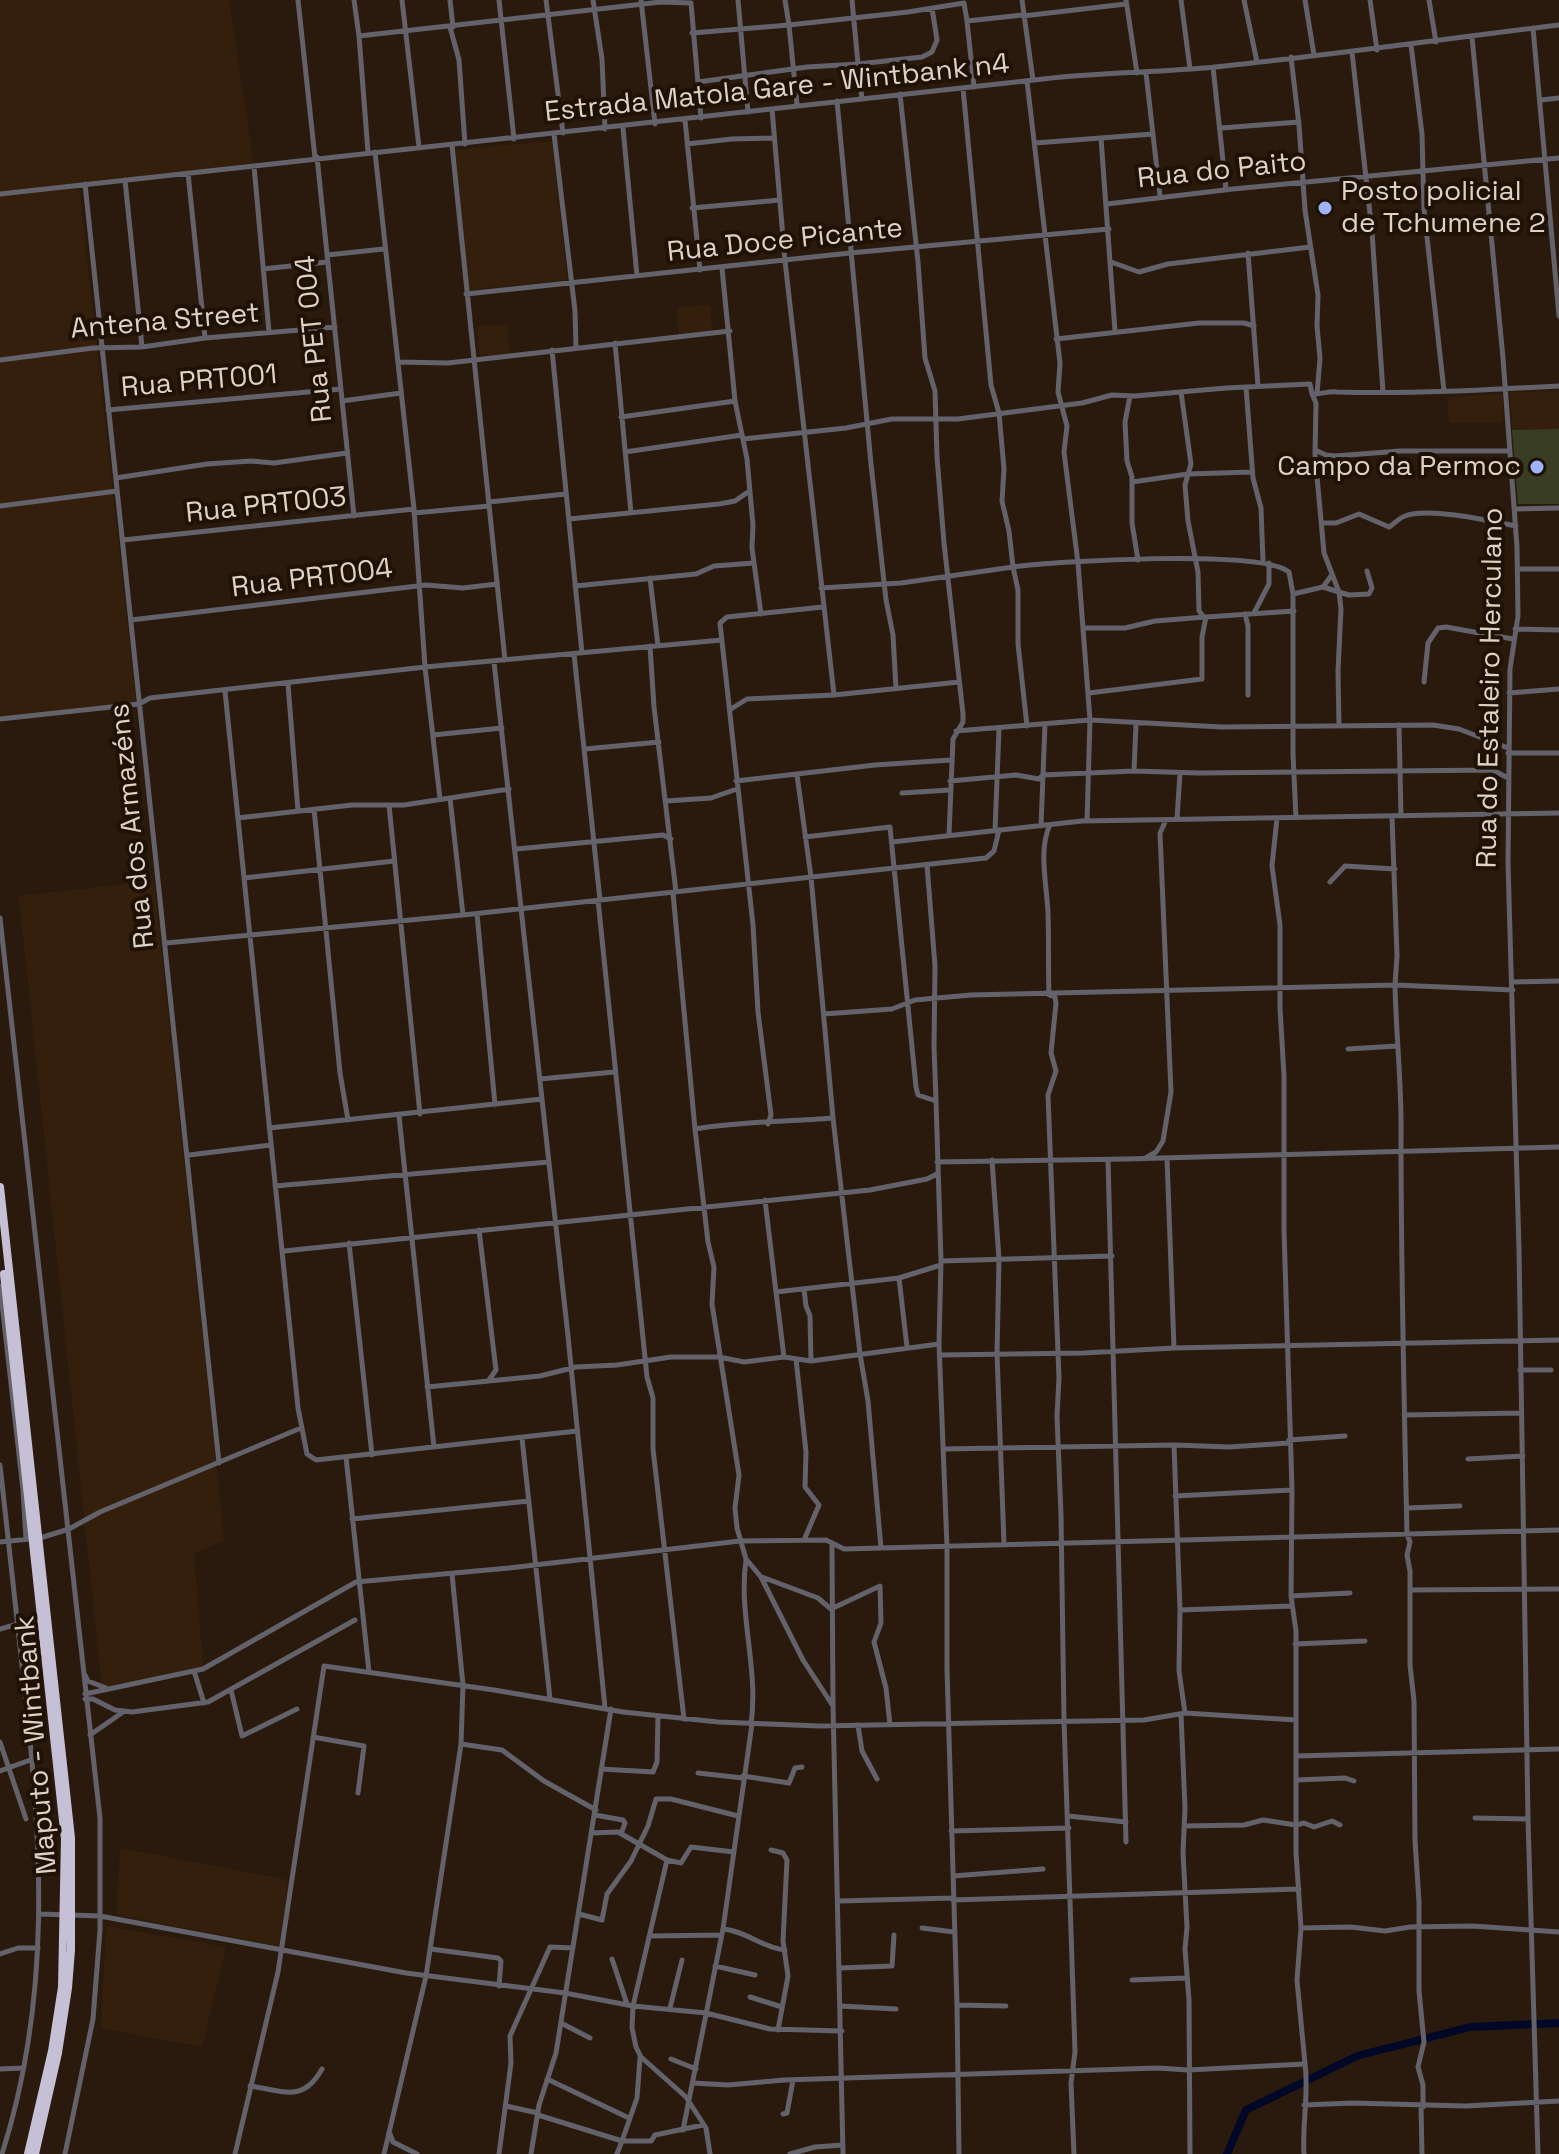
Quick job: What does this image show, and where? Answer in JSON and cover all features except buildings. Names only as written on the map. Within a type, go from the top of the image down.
[{"type":"highway","name":"Maputo - Wintbank","points":[[0,1187],[33,1539]]},
{"type":"highway","name":"Maputo - Wintbank","points":[[0,1231],[33,1539],[70,1821],[69,1975],[63,2028],[35,2154]]},
{"type":"highway","name":"Maputo - Wintbank","points":[[28,2154],[56,2027],[68,1915]]},
{"type":"street","name":"Rua PET 004","points":[[298,0],[354,516]]},
{"type":"street","points":[[354,0],[398,362],[440,799]]},
{"type":"street","points":[[402,0],[419,147]]},
{"type":"street","points":[[450,0],[459,60],[465,144]]},
{"type":"street","points":[[499,0],[514,139]]},
{"type":"street","points":[[546,0],[563,133]]},
{"type":"street","points":[[593,0],[602,59],[605,129]]},
{"type":"street","points":[[738,0],[748,112]]},
{"type":"street","points":[[785,0],[797,105]]},
{"type":"street","points":[[852,0],[862,99]]},
{"type":"street","points":[[1022,0],[1060,363],[1058,392],[1067,426],[1064,452],[1078,563],[1089,693],[1087,821]]},
{"type":"street","points":[[1081,0],[1082,9]]},
{"type":"street","points":[[1181,0],[1190,69]]},
{"type":"street","points":[[1244,0],[1257,62]]},
{"type":"street","points":[[1305,0],[1314,55]]},
{"type":"street","points":[[1370,0],[1377,50]]},
{"type":"street","points":[[1429,0],[1436,42]]},
{"type":"street","points":[[1430,8],[1437,0]]},
{"type":"street","points":[[359,36],[641,2],[691,1],[701,118]]},
{"type":"street","points":[[692,33],[854,18],[964,1],[974,87]]},
{"type":"street","points":[[641,2],[655,124]]},
{"type":"street","points":[[967,21],[1126,2],[1137,73]]},
{"type":"street","points":[[698,82],[807,67],[922,57],[932,52],[937,40],[932,8]]},
{"type":"street","name":"Estrada Matola Gare - Wintbank n4","points":[[0,194],[419,147],[623,128],[797,105],[1030,80],[1146,73],[1377,50],[1559,25]]},
{"type":"street","points":[[1533,28],[1559,316]]},
{"type":"street","name":"Rua do Estaleiro Herculano","points":[[1472,37],[1505,387],[1518,569],[1509,693],[1508,815],[1525,1530],[1528,1819],[1538,2154]]},
{"type":"street","points":[[1411,45],[1422,134],[1424,210],[1444,391]]},
{"type":"street","points":[[1352,52],[1383,392]]},
{"type":"street","points":[[1291,57],[1310,247],[1318,295],[1320,358],[1315,450],[1324,553],[1339,592],[1341,609],[1339,726]]},
{"type":"street","points":[[1213,67],[1227,190]]},
{"type":"street","points":[[1146,73],[1160,196]]},
{"type":"street","points":[[963,88],[991,385],[999,413],[1004,469],[1001,493],[1018,590],[1018,644],[1027,726]]},
{"type":"street","points":[[900,94],[926,367],[935,391],[944,543],[964,718],[953,739],[949,835]]},
{"type":"street","points":[[1541,100],[1559,98]]},
{"type":"street","points":[[837,101],[850,253],[893,635],[896,689]]},
{"type":"street","points":[[772,109],[785,261],[834,695]]},
{"type":"street","points":[[685,120],[700,270]]},
{"type":"street","points":[[1221,128],[1299,122]]},
{"type":"street","points":[[623,128],[637,276]]},
{"type":"street","points":[[554,134],[576,347]]},
{"type":"street","points":[[1035,143],[1153,134]]},
{"type":"street","points":[[687,144],[774,138]]},
{"type":"street","points":[[1101,138],[1115,331]]},
{"type":"street","points":[[452,145],[505,660]]},
{"type":"street","name":"Rua do Paito","points":[[1107,204],[1160,196],[1559,158]]},
{"type":"street","points":[[254,166],[269,333]]},
{"type":"street","points":[[188,173],[205,338]]},
{"type":"street","points":[[125,180],[142,347]]},
{"type":"street","name":"Rua dos Armazéns","points":[[85,184],[219,1463]]},
{"type":"street","points":[[692,208],[780,200]]},
{"type":"street","name":"Rua Doce Picante","points":[[466,294],[1109,229]]},
{"type":"street","points":[[1111,262],[1139,272],[1168,264],[1310,247]]},
{"type":"street","points":[[263,269],[384,249]]},
{"type":"street","points":[[1248,253],[1258,386]]},
{"type":"street","points":[[722,268],[761,614]]},
{"type":"street","points":[[1244,323],[1254,317]]},
{"type":"street","points":[[1056,339],[1199,323],[1244,323],[1254,326]]},
{"type":"street","name":"Antena Street","points":[[0,360],[335,327]]},
{"type":"street","points":[[398,362],[435,364],[730,331]]},
{"type":"street","points":[[615,343],[632,513]]},
{"type":"street","points":[[552,350],[582,653]]},
{"type":"street","points":[[625,452],[869,425],[892,419],[935,419],[1061,406],[1112,395],[1310,384],[1317,394]]},
{"type":"street","points":[[1317,394],[1334,391],[1444,391],[1559,386]]},
{"type":"street","points":[[1246,387],[1252,472],[1261,508],[1269,584],[1254,613]]},
{"type":"street","name":"Rua PRT001","points":[[108,410],[341,389]]},
{"type":"street","points":[[1089,693],[1202,679],[1198,572],[1193,558],[1185,485],[1191,464],[1181,391]]},
{"type":"street","points":[[342,401],[401,393]]},
{"type":"street","points":[[1130,396],[1125,417],[1127,461],[1132,482],[1132,523],[1138,560]]},
{"type":"street","points":[[621,417],[735,401]]},
{"type":"street","points":[[1315,450],[1328,456],[1400,451],[1510,451]]},
{"type":"street","points":[[116,478],[207,464],[274,463],[347,453]]},
{"type":"street","points":[[1132,482],[1188,474],[1252,472]]},
{"type":"street","points":[[0,506],[117,491]]},
{"type":"street","points":[[742,498],[749,492]]},
{"type":"street","name":"Rua PRT003","points":[[123,540],[244,525],[489,504],[566,494]]},
{"type":"street","points":[[569,519],[750,499]]},
{"type":"street","points":[[1515,509],[1559,508]]},
{"type":"street","points":[[1322,523],[1336,523],[1359,514],[1389,527],[1405,516],[1422,513],[1516,526]]},
{"type":"street","points":[[821,588],[901,583],[1013,567],[1193,558],[1266,562],[1289,572],[1294,611],[1293,772],[1296,818]]},
{"type":"street","points":[[575,586],[696,574],[714,566],[754,563]]},
{"type":"street","points":[[1518,569],[1559,569]]},
{"type":"street","points":[[1293,594],[1323,587],[1349,595],[1369,594],[1372,588],[1367,571]]},
{"type":"street","points":[[1323,587],[1331,576]]},
{"type":"street","points":[[650,578],[658,646]]},
{"type":"street","name":"Rua PRT004","points":[[131,620],[419,586],[463,588],[497,584]]},
{"type":"street","points":[[768,1124],[771,1115],[720,626],[723,619],[823,607]]},
{"type":"street","points":[[1083,628],[1125,628],[1155,621],[1294,611]]},
{"type":"street","points":[[1245,614],[1248,626],[1248,695]]},
{"type":"street","points":[[1424,682],[1428,643],[1438,628],[1513,639]]},
{"type":"street","points":[[1515,629],[1559,630]]},
{"type":"street","points":[[0,719],[139,704],[150,698],[425,667],[722,640]]},
{"type":"street","points":[[650,646],[671,839],[695,1129],[708,1242],[714,1267],[712,1298],[739,1475],[735,1508],[740,1541],[746,1559],[761,1577],[803,1660],[833,1706]]},
{"type":"street","points":[[574,654],[600,887],[614,1072],[645,1361],[653,1398],[653,1449],[684,1719]]},
{"type":"street","points":[[494,662],[589,1558],[608,1708],[595,1813],[556,2053],[538,2114],[531,2154]]},
{"type":"street","points":[[728,693],[747,699],[834,695],[959,682]]},
{"type":"street","points":[[288,684],[298,811]]},
{"type":"street","points":[[1509,693],[1559,689]]},
{"type":"street","points":[[225,691],[301,1428],[309,1457],[316,1460],[372,1455],[577,1431]]},
{"type":"street","points":[[731,709],[747,699]]},
{"type":"street","points":[[1090,708],[1102,720]]},
{"type":"street","points":[[956,731],[1090,720],[1222,727],[1446,726],[1508,750],[1559,753]]},
{"type":"street","points":[[1045,724],[1041,826],[1045,834],[1049,995]]},
{"type":"street","points":[[1134,771],[1136,724]]},
{"type":"street","points":[[1399,725],[1401,816]]},
{"type":"street","points":[[433,735],[502,728]]},
{"type":"street","points":[[166,943],[477,914],[989,856],[994,851],[997,830],[999,729]]},
{"type":"street","points":[[585,749],[659,742]]},
{"type":"street","points":[[736,781],[951,760]]},
{"type":"street","points":[[1493,770],[1508,761]]},
{"type":"street","points":[[950,781],[1016,775],[1039,779],[1043,775],[1134,771],[1493,770],[1508,778]]},
{"type":"street","points":[[1177,820],[1180,773]]},
{"type":"street","points":[[797,775],[811,877],[833,1118],[868,1401],[881,1548]]},
{"type":"street","points":[[238,818],[314,809],[389,805],[509,789]]},
{"type":"street","points":[[666,801],[711,798],[737,789]]},
{"type":"street","points":[[902,793],[950,790]]},
{"type":"street","points":[[450,798],[463,915]]},
{"type":"street","points":[[389,805],[420,1114]]},
{"type":"street","points":[[314,809],[340,1073],[348,1120]]},
{"type":"street","points":[[892,842],[1087,821],[1559,813]]},
{"type":"street","points":[[1392,817],[1405,1342],[1404,1415],[1407,1534],[1410,1542],[1407,1555],[1414,1701],[1420,2017],[1424,2042],[1418,2067],[1423,2085],[1422,2154]]},
{"type":"street","points":[[1277,818],[1272,866],[1280,912],[1292,1490],[1291,1596],[1295,1644],[1296,1825],[1301,1928],[1297,1983],[1307,2088],[1304,2154]]},
{"type":"street","points":[[1141,1159],[1156,1152],[1163,1141],[1171,1092],[1160,833],[1154,820]]},
{"type":"street","points":[[1160,833],[1166,820]]},
{"type":"street","points":[[1045,834],[1050,825]]},
{"type":"street","points":[[663,835],[669,827]]},
{"type":"street","points":[[805,837],[889,827],[917,1092],[936,1101]]},
{"type":"street","points":[[516,849],[663,835],[671,839]]},
{"type":"street","points":[[244,878],[394,861]]},
{"type":"street","points":[[930,873],[937,864]]},
{"type":"street","points":[[927,865],[935,966],[937,1189],[941,1263],[939,1344],[947,1547],[948,1723],[959,2154]]},
{"type":"street","points":[[1330,882],[1345,866],[1395,869]]},
{"type":"street","points":[[600,887],[614,899]]},
{"type":"street","points":[[477,914],[495,1105]]},
{"type":"street","points":[[0,918],[100,1818],[100,1916],[93,2019],[65,2154]]},
{"type":"street","points":[[1512,982],[1559,981]]},
{"type":"street","points":[[824,1014],[892,1009],[907,1002],[934,998],[1166,989],[1395,985],[1513,990]]},
{"type":"street","points":[[1049,995],[1055,997],[1056,1003],[1051,1046],[1056,1071],[1048,1095],[1059,1378],[1064,1720],[1075,2052],[1071,2083],[1074,2154]]},
{"type":"street","points":[[892,1009],[908,1015]]},
{"type":"street","points":[[1348,1049],[1397,1046]]},
{"type":"street","points":[[540,1079],[614,1072]]},
{"type":"street","points":[[269,1128],[542,1099]]},
{"type":"street","points":[[771,1115],[777,1123]]},
{"type":"street","points":[[399,1116],[434,1447]]},
{"type":"street","points":[[695,1129],[833,1118]]},
{"type":"street","points":[[1163,1141],[1168,1153],[1175,1158]]},
{"type":"street","points":[[189,1155],[271,1145]]},
{"type":"street","points":[[937,1162],[1559,1147]]},
{"type":"street","points":[[1167,1158],[1174,1348]]},
{"type":"street","points":[[992,1160],[999,1259],[997,1354],[1004,1544]]},
{"type":"street","points":[[1108,1160],[1126,1842]]},
{"type":"street","points":[[275,1186],[549,1162]]},
{"type":"street","points":[[284,1251],[843,1192],[927,1179],[937,1174]]},
{"type":"street","points":[[927,1179],[937,1189]]},
{"type":"street","points":[[765,1200],[784,1357]]},
{"type":"street","points":[[479,1230],[496,1370],[489,1380]]},
{"type":"street","points":[[349,1243],[372,1455]]},
{"type":"street","points":[[776,1292],[899,1278],[941,1263],[1112,1256]]},
{"type":"street","points":[[899,1278],[907,1347]]},
{"type":"street","points":[[0,1286],[23,1490],[33,1539]]},
{"type":"street","points":[[804,1289],[810,1316],[811,1361]]},
{"type":"street","points":[[940,1355],[1559,1340]]},
{"type":"street","points":[[427,1387],[550,1375],[570,1368],[671,1357],[719,1357],[744,1362],[784,1357],[811,1361],[939,1344]]},
{"type":"street","points":[[796,1359],[806,1452],[805,1487],[819,1505],[804,1540]]},
{"type":"street","points":[[496,1370],[507,1379]]},
{"type":"street","points":[[1520,1370],[1551,1370]]},
{"type":"street","points":[[1404,1415],[1521,1413]]},
{"type":"street","points":[[0,1542],[33,1539],[69,1529],[100,1512],[301,1428]]},
{"type":"street","points":[[943,1449],[1229,1447],[1345,1436]]},
{"type":"street","points":[[522,1438],[550,1699]]},
{"type":"street","points":[[1174,1445],[1186,1978],[1189,2000],[1190,2154]]},
{"type":"street","points":[[1468,1459],[1523,1456]]},
{"type":"street","points":[[346,1457],[369,1672]]},
{"type":"street","points":[[0,1465],[33,1759],[40,1914],[28,2046],[2,2154]]},
{"type":"street","points":[[1175,1496],[1292,1490]]},
{"type":"street","points":[[352,1519],[529,1501]]},
{"type":"street","points":[[1407,1508],[1460,1506]]},
{"type":"street","points":[[85,1696],[209,1666],[337,1592],[360,1582],[740,1541],[827,1540],[844,1549],[1559,1530]]},
{"type":"street","points":[[1106,1542],[1118,1557]]},
{"type":"street","points":[[832,1545],[843,2154]]},
{"type":"street","points":[[683,2130],[723,1932],[751,1724],[753,1680],[743,1579],[746,1559]]},
{"type":"street","points":[[384,2154],[390,2141],[389,2130],[426,1976],[461,1744],[463,1685],[452,1574]]},
{"type":"street","points":[[761,1577],[818,1598],[833,1609]]},
{"type":"street","points":[[833,1609],[880,1586],[881,1623],[874,1642],[886,1688],[890,1725]]},
{"type":"street","points":[[1410,1590],[1559,1589]]},
{"type":"street","points":[[1291,1596],[1350,1593]]},
{"type":"street","points":[[1180,1610],[1292,1606]]},
{"type":"street","points":[[90,1735],[124,1712],[204,1703],[355,1620]]},
{"type":"street","points":[[0,1629],[18,1624]]},
{"type":"street","points":[[1295,1644],[1365,1641]]},
{"type":"street","points":[[235,2154],[282,1950],[323,1668],[463,1685],[658,1716],[751,1724],[890,1725],[1144,1720],[1180,1716],[1296,1720]]},
{"type":"street","points":[[83,1670],[88,1681],[107,1689]]},
{"type":"street","points":[[194,1671],[204,1703]]},
{"type":"street","points":[[231,1690],[242,1736],[297,1709]]},
{"type":"street","points":[[85,1696],[124,1712]]},
{"type":"street","points":[[601,1769],[653,1772],[657,1762],[658,1716]]},
{"type":"street","points":[[858,1725],[862,1751],[877,1779]]},
{"type":"street","points":[[313,1737],[364,1746],[358,1793]]},
{"type":"street","points":[[0,1742],[26,1819]]},
{"type":"street","points":[[461,1744],[502,1750],[595,1813],[623,1820],[621,1834]]},
{"type":"street","points":[[1296,1756],[1559,1749]]},
{"type":"street","points":[[0,1771],[33,1759]]},
{"type":"street","points":[[698,1773],[790,1783],[795,1768],[802,1767]]},
{"type":"street","points":[[1297,1780],[1345,1778],[1354,1781]]},
{"type":"street","points":[[579,1914],[602,1920],[607,1894],[631,1861],[648,1826],[656,1799],[671,1799],[738,1816]]},
{"type":"street","points":[[1068,1816],[1126,1822]]},
{"type":"street","points":[[1475,1818],[1528,1819]]},
{"type":"street","points":[[1184,1826],[1244,1825],[1260,1820],[1296,1825],[1304,1823],[1314,1827],[1332,1821],[1340,1825]]},
{"type":"street","points":[[593,1824],[602,1831]]},
{"type":"street","points":[[951,1831],[1069,1828]]},
{"type":"street","points":[[591,1833],[621,1834],[667,1860],[681,1863],[691,1847],[734,1852]]},
{"type":"street","points":[[771,1850],[786,1855],[785,1950],[788,1976],[778,2030]]},
{"type":"street","points":[[630,2005],[667,1860]]},
{"type":"street","points":[[953,1876],[1043,1869]]},
{"type":"street","points":[[839,1901],[1185,1895],[1299,1889]]},
{"type":"street","points":[[40,1914],[100,1916],[426,1976],[706,2013],[778,2030],[842,2031]]},
{"type":"street","points":[[1301,1928],[1351,1927],[1385,1931],[1500,1927],[1559,1932]]},
{"type":"street","points":[[922,1928],[954,1932]]},
{"type":"street","points":[[650,1936],[742,1932],[768,1946],[785,1950]]},
{"type":"street","points":[[840,1968],[892,1966],[894,1935]]},
{"type":"street","points":[[499,2154],[511,2063],[510,2036],[550,1947],[573,1948],[574,1943]]},
{"type":"street","points":[[0,1954],[18,1948],[38,1948]]},
{"type":"street","points":[[431,1949],[498,1958],[501,1961],[499,1986]]},
{"type":"street","points":[[612,1959],[630,2005],[632,2028],[641,2057],[637,2098],[617,2154]]},
{"type":"street","points":[[670,2008],[682,1960]]},
{"type":"street","points":[[715,1966],[755,1975]]},
{"type":"street","points":[[1132,1980],[1186,1978]]},
{"type":"street","points":[[750,1997],[782,2007]]},
{"type":"street","points":[[957,2005],[1006,2006]]},
{"type":"street","points":[[841,2006],[896,2009]]},
{"type":"street","points":[[561,2023],[590,2038]]},
{"type":"street","points":[[641,2057],[683,2095],[707,2133],[710,2154]]},
{"type":"street","points":[[671,2059],[696,2069]]},
{"type":"street","points":[[693,2083],[728,2085],[793,2080],[1305,2064]]},
{"type":"street","points":[[0,2069],[23,2068]]},
{"type":"street","points":[[250,2086],[299,2092],[314,2084],[322,2069]]},
{"type":"street","points":[[547,2079],[630,2118]]},
{"type":"street","points":[[783,2114],[789,2109],[793,2080]]},
{"type":"street","points":[[683,2095],[690,2091]]},
{"type":"street","points":[[1304,2105],[1352,2103],[1422,2107],[1559,2101]]},
{"type":"street","points":[[506,2106],[622,2141],[651,2141],[655,2135],[703,2125]]},
{"type":"street","points":[[390,2141],[417,2154]]},
{"type":"street","points":[[790,2154],[842,2143]]},
{"type":"shaded area","points":[[0,0],[229,0],[254,166],[79,185],[136,702],[0,721]]},
{"type":"shaded area","points":[[552,141],[567,280],[466,290],[456,150]]},
{"type":"shaded area","points":[[710,305],[712,330],[679,334],[677,307]]},
{"type":"shaded area","points":[[507,325],[510,354],[479,356],[477,326]]},
{"type":"shaded area","points":[[1559,391],[1559,429],[1512,430],[1510,392]]},
{"type":"shaded area","points":[[1502,394],[1503,422],[1449,423],[1447,397]]},
{"type":"shaded area","points":[[154,881],[224,1540],[194,1554],[203,1667],[102,1687],[19,896]]},
{"type":"shaded area","points":[[120,1848],[288,1880],[279,1946],[117,1915]]},
{"type":"shaded area","points":[[106,1926],[226,1947],[202,2047],[101,2028]]},
{"type":"green space","name":"Campo da Permoc","points":[[1559,429],[1559,504],[1518,504],[1512,430]]},
{"type":"waterway","points":[[1227,2154],[1246,2110],[1357,2056],[1470,2027],[1559,2023]]},
{"type":"place","name":"Posto policial de Tchumene 2","points":[[1325,208]]},
{"type":"place","name":"Campo da Permoc","points":[[1537,467]]}]
